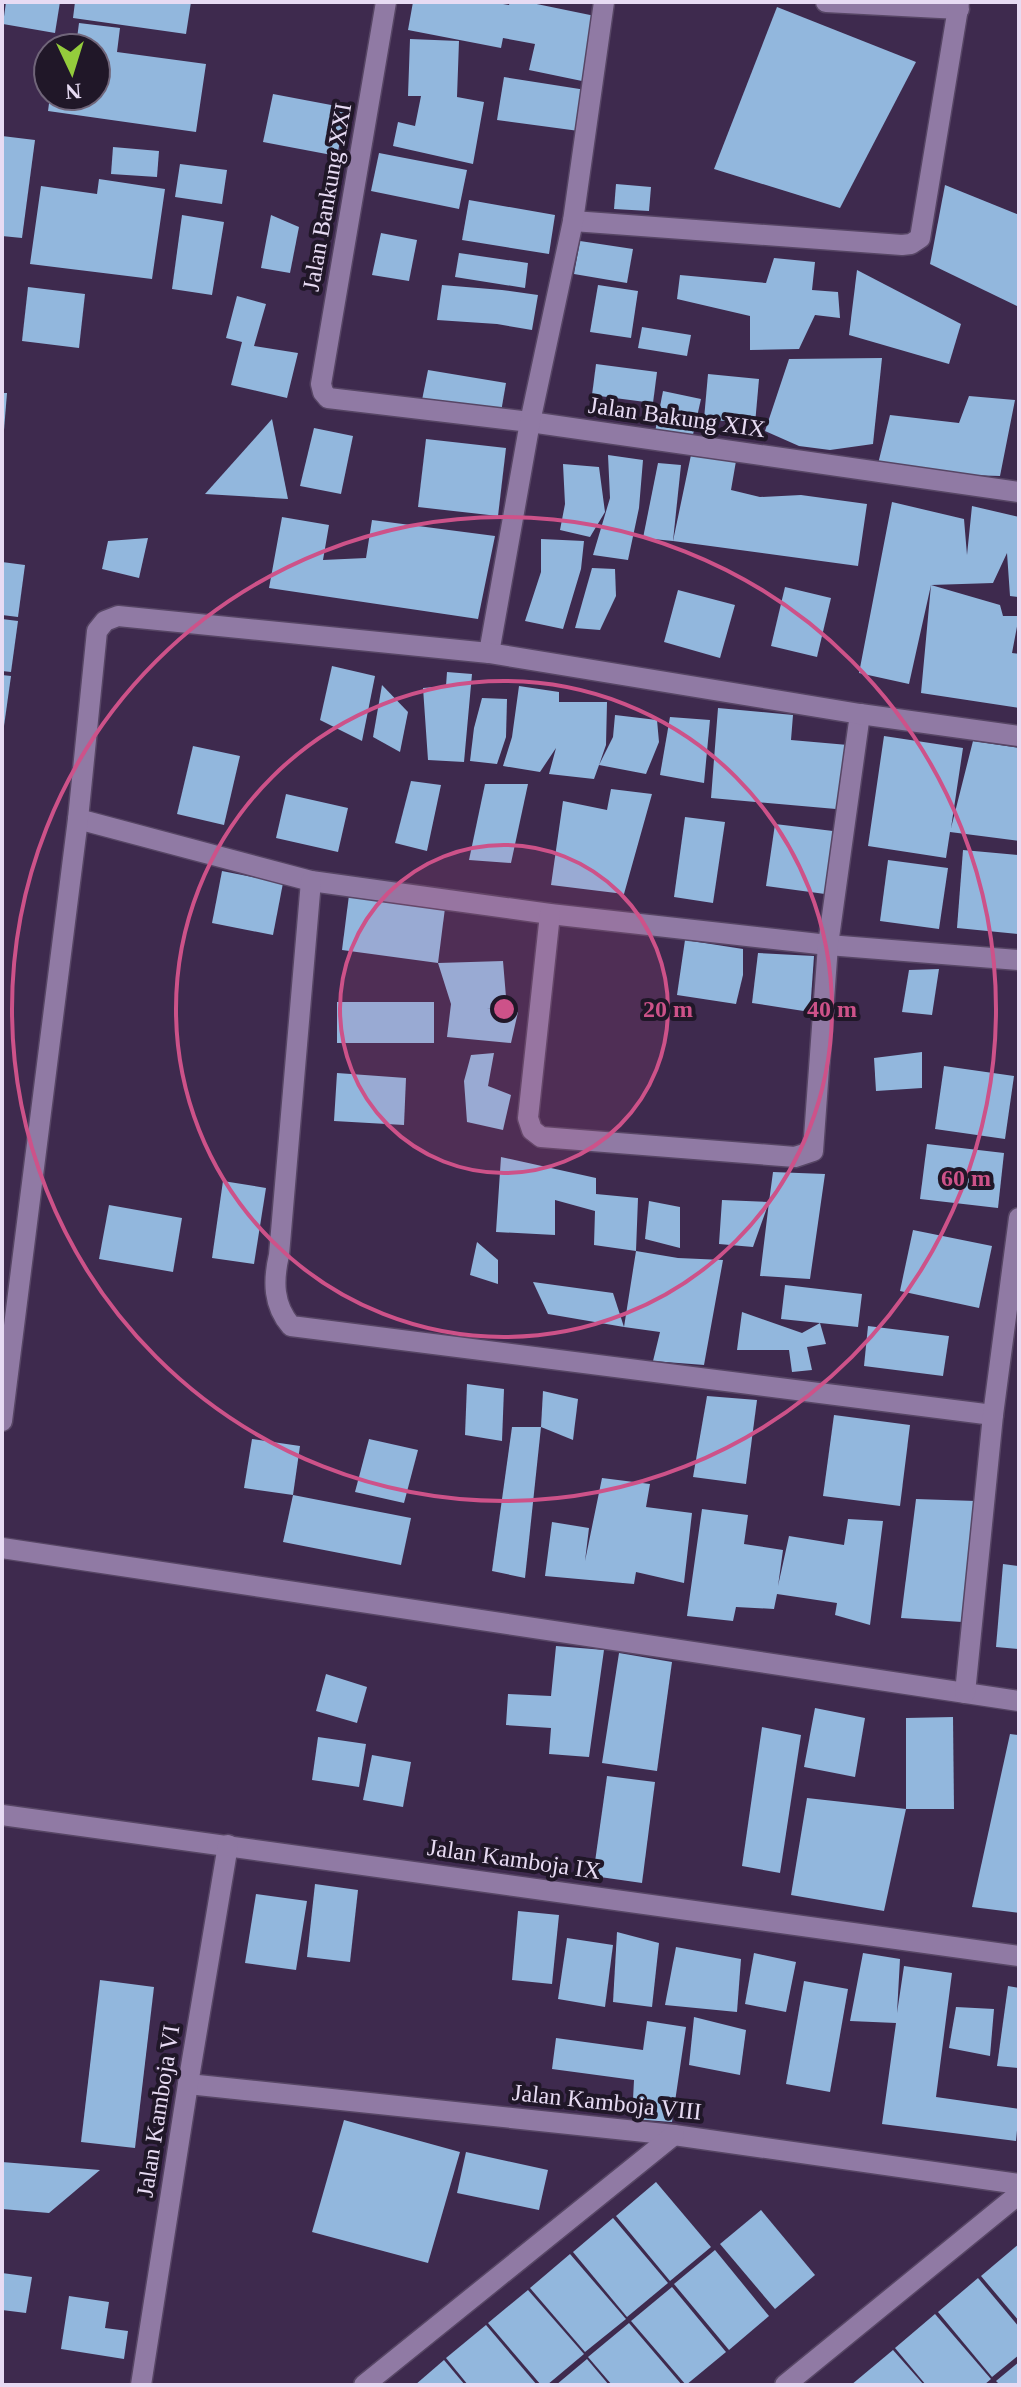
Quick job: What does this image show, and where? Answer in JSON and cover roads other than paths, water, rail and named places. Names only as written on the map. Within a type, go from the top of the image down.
[{"type":"street","name":"Jalan Bankung XXI","points":[[328,398],[321,384],[386,2]]},
{"type":"street","points":[[489,653],[530,422],[573,221],[604,2]]},
{"type":"street","points":[[573,221],[902,245],[920,238],[959,6],[826,2]]},
{"type":"street","name":"Jalan Bakung XIX","points":[[328,398],[530,422],[1019,492]]},
{"type":"street","points":[[2,1421],[78,819],[97,631],[105,621],[118,616],[489,653],[860,714],[1019,736]]},
{"type":"street","points":[[550,914],[528,1118],[532,1130],[541,1137],[795,1157],[813,1151],[828,945],[860,714]]},
{"type":"street","points":[[78,819],[311,881],[550,914],[828,945],[1019,960]]},
{"type":"street","points":[[311,881],[279,1255],[273,1279],[281,1314],[291,1326],[993,1415]]},
{"type":"street","points":[[965,1693],[993,1415],[1019,1218]]},
{"type":"street","points":[[2,1548],[1019,1701]]},
{"type":"street","name":"Jalan Kamboja IX","points":[[2,1815],[1019,1956]]},
{"type":"street","name":"Jalan Kamboja VI","points":[[141,2385],[228,1845]]},
{"type":"street","name":"Jalan Kamboja VIII","points":[[188,2084],[674,2135],[1019,2184]]},
{"type":"street","points":[[364,2385],[674,2135]]},
{"type":"street","points":[[785,2385],[1019,2194]]}]
